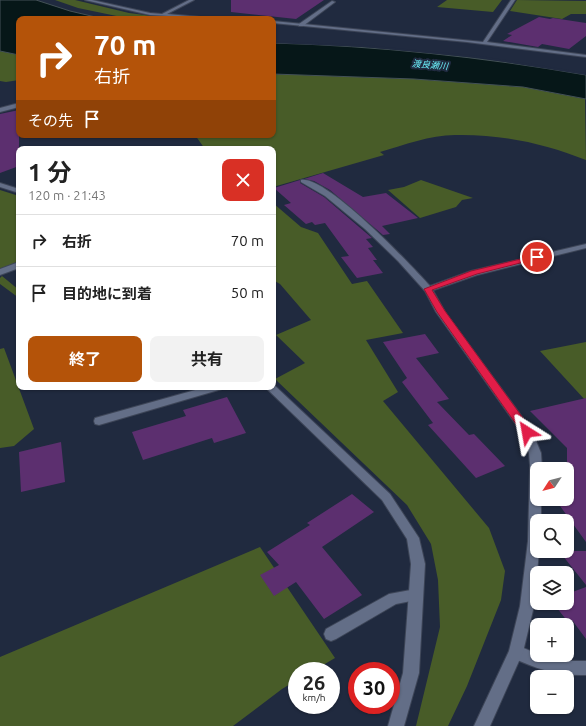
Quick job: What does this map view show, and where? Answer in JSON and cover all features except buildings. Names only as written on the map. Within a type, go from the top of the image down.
[{"type":"street","points":[[87,0],[133,11],[177,16]]},
{"type":"street","points":[[162,15],[192,0]]},
{"type":"street","points":[[484,43],[513,0]]},
{"type":"street","points":[[301,24],[333,2]]},
{"type":"street","points":[[276,22],[484,43],[586,56]]},
{"type":"street","points":[[0,110],[16,106]]},
{"type":"street","points":[[303,181],[328,194],[350,212],[401,259],[428,289],[441,312],[527,432],[536,453],[534,541],[527,606],[516,652],[482,726]]},
{"type":"street","points":[[0,185],[16,190]]},
{"type":"street","points":[[428,289],[474,273],[586,246]]},
{"type":"street","points":[[0,272],[16,266]]},
{"type":"street","points":[[99,421],[208,390]]},
{"type":"street","points":[[273,390],[386,496],[413,538],[418,564],[411,673],[396,726]]},
{"type":"street","points":[[331,634],[394,598],[416,595]]},
{"type":"street","points":[[516,652],[549,666],[567,669],[586,668]]},
{"type":"green space","points":[[55,0],[75,0],[129,13],[152,16],[117,16],[78,8]]},
{"type":"green space","points":[[447,0],[502,0],[493,12],[437,7]]},
{"type":"green space","points":[[517,0],[586,1],[586,14],[571,14],[562,19],[510,11]]},
{"type":"green space","points":[[0,51],[16,54],[16,80],[6,82],[0,81]]},
{"type":"green space","points":[[276,74],[414,79],[523,87],[585,99],[586,160],[538,144],[522,141],[489,136],[446,135],[380,152],[384,155],[276,186],[276,146],[203,146],[197,138],[276,138]]},
{"type":"green space","points":[[421,180],[473,198],[462,200],[456,207],[420,218],[388,190],[404,187]]},
{"type":"green space","points":[[0,190],[16,195],[16,263],[0,269]]},
{"type":"green space","points":[[276,206],[301,227],[318,233],[352,284],[367,281],[403,333],[366,340],[398,392],[383,401],[489,528],[505,571],[501,600],[467,686],[448,726],[416,726],[440,627],[438,580],[431,544],[407,505],[276,380],[276,378],[305,363],[276,335],[311,320],[280,284],[276,282]]},
{"type":"green space","points":[[2,276],[16,288],[16,296],[0,284],[0,278]]},
{"type":"green space","points":[[586,342],[586,401],[540,351]]},
{"type":"green space","points":[[4,348],[16,380],[16,390],[20,390],[34,429],[14,446],[0,448],[0,349]]},
{"type":"green space","points":[[260,547],[335,658],[328,662],[288,662],[288,685],[233,726],[0,726],[0,657]]},
{"type":"water","points":[[0,0],[36,0],[91,16],[16,16],[16,54],[0,51]]},
{"type":"water","name":"渡良瀬川","points":[[276,43],[312,44],[430,53],[586,75],[586,99],[523,87],[414,79],[276,74]]},
{"type":"pier","points":[[276,41],[364,45],[480,56],[586,73],[586,75],[480,58],[364,47],[276,43]]},
{"type":"route","points":[[527,432],[441,312],[428,289],[441,283],[474,273],[537,257]]}]
